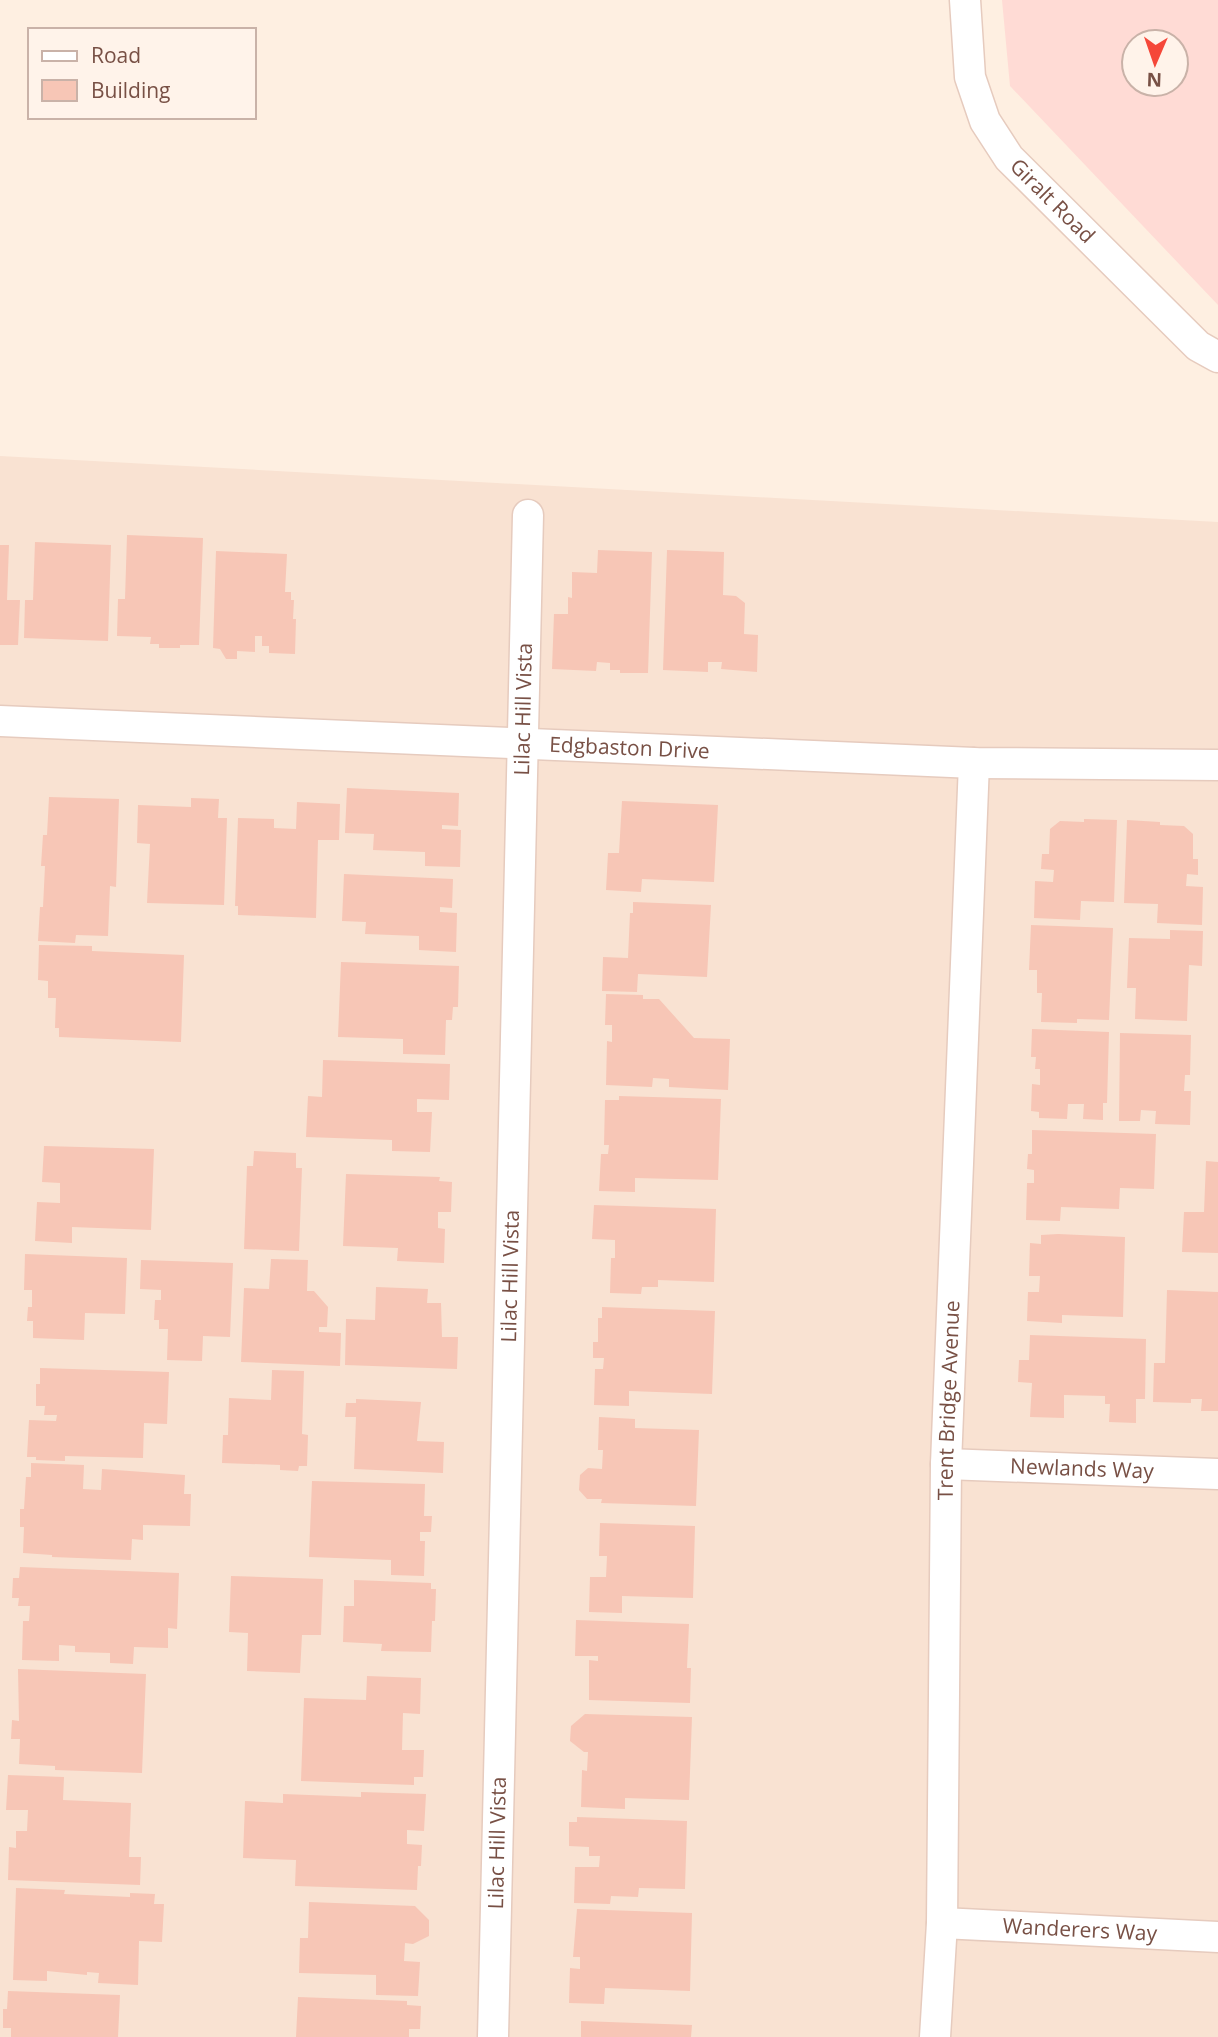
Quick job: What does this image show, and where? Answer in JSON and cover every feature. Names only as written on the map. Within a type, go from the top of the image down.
[{"type":"street","name":"Giralt Road","points":[[965,0],[970,77],[985,121],[1009,158],[1198,346],[1218,357]]},
{"type":"street","name":"Lilac Hill Vista","points":[[493,2037],[528,515]]},
{"type":"street","name":"Edgbaston Drive","points":[[0,721],[974,763],[1218,765]]},
{"type":"street","name":"Trent Bridge Avenue","points":[[935,2037],[942,1923],[946,1464],[974,763]]},
{"type":"street","name":"Newlands Way","points":[[946,1464],[1218,1474]]},
{"type":"street","name":"Wanderers Way","points":[[942,1923],[1218,1937]]},
{"type":"shaded area","points":[[1002,0],[1218,0],[1218,305],[1010,86]]},
{"type":"shaded area","points":[[0,456],[1218,522],[1218,2037],[0,2037]]},
{"type":"building","points":[[127,535],[203,538],[199,645],[159,648],[159,644],[150,644],[151,637],[117,636],[118,599],[125,599]]},
{"type":"building","points":[[35,542],[111,545],[108,641],[24,638],[25,600],[33,600]]},
{"type":"building","points":[[0,545],[9,545],[7,600],[20,600],[18,645],[0,645]]},
{"type":"building","points":[[598,550],[652,552],[648,673],[620,673],[620,670],[610,670],[610,663],[597,662],[596,671],[552,669],[554,614],[568,614],[568,597],[572,598],[572,572],[597,573]]},
{"type":"building","points":[[667,550],[724,552],[723,595],[736,596],[745,603],[744,634],[758,635],[757,672],[721,669],[722,662],[708,662],[708,672],[663,670]]},
{"type":"building","points":[[216,551],[287,554],[285,592],[291,592],[291,600],[294,600],[295,654],[269,653],[269,646],[262,646],[262,636],[255,636],[255,652],[237,651],[237,659],[226,659],[220,649],[213,648]]},
{"type":"building","points":[[347,788],[459,793],[458,826],[442,825],[442,829],[461,830],[460,867],[425,866],[425,852],[373,850],[374,834],[345,833]]},
{"type":"building","points":[[49,797],[119,799],[116,887],[110,886],[108,936],[76,935],[75,943],[38,941],[45,866],[41,866],[43,835],[47,835]]},
{"type":"building","points":[[191,798],[219,799],[218,818],[227,818],[224,905],[147,903],[150,844],[137,843],[138,805],[191,807]]},
{"type":"building","points":[[622,801],[718,805],[714,882],[642,879],[641,892],[606,890],[608,853],[619,853]]},
{"type":"building","points":[[297,802],[340,804],[339,840],[318,840],[316,918],[238,915],[238,906],[235,906],[238,818],[274,819],[274,828],[296,829]]},
{"type":"building","points":[[1084,819],[1117,820],[1114,902],[1081,901],[1080,920],[1034,918],[1035,881],[1053,882],[1054,870],[1041,869],[1042,854],[1049,854],[1050,829],[1060,821],[1084,822]]},
{"type":"building","points":[[1127,820],[1184,826],[1193,834],[1193,859],[1198,859],[1198,875],[1187,874],[1186,886],[1203,887],[1202,925],[1157,923],[1158,904],[1124,903]]},
{"type":"building","points":[[344,874],[453,879],[452,908],[440,907],[440,912],[457,913],[456,952],[419,950],[419,936],[365,934],[366,922],[342,921]]},
{"type":"building","points":[[633,902],[711,905],[707,977],[638,974],[637,992],[602,991],[603,957],[628,958]]},
{"type":"building","points":[[1031,925],[1113,928],[1109,1020],[1041,1022],[1042,993],[1037,993],[1037,970],[1029,970]]},
{"type":"building","points":[[1170,930],[1203,931],[1202,966],[1189,965],[1187,1021],[1135,1019],[1136,988],[1127,988],[1129,938],[1170,939]]},
{"type":"building","points":[[39,945],[92,946],[92,951],[184,955],[181,1042],[59,1037],[59,1028],[55,1028],[56,998],[48,998],[48,981],[38,980]]},
{"type":"building","points":[[341,962],[459,966],[458,1007],[453,1007],[452,1020],[446,1020],[445,1055],[403,1054],[403,1039],[338,1037]]},
{"type":"building","points":[[606,994],[643,995],[643,999],[659,999],[694,1038],[730,1039],[728,1090],[669,1087],[669,1079],[653,1078],[652,1087],[606,1085],[607,1041],[612,1042],[612,1025],[605,1025]]},
{"type":"building","points":[[1032,1029],[1109,1032],[1107,1103],[1103,1103],[1103,1120],[1083,1119],[1084,1104],[1068,1104],[1067,1119],[1039,1118],[1039,1112],[1031,1111],[1032,1084],[1040,1085],[1040,1069],[1035,1069],[1036,1057],[1031,1057]]},
{"type":"building","points":[[1120,1033],[1191,1035],[1190,1075],[1185,1075],[1184,1091],[1191,1091],[1190,1125],[1155,1124],[1156,1111],[1141,1110],[1140,1121],[1119,1121]]},
{"type":"building","points":[[323,1060],[450,1064],[449,1100],[417,1099],[417,1112],[432,1112],[430,1152],[392,1151],[392,1140],[306,1137],[308,1096],[322,1097]]},
{"type":"building","points":[[619,1096],[721,1099],[718,1180],[635,1178],[635,1192],[599,1191],[601,1154],[608,1154],[609,1145],[604,1145],[605,1100],[619,1100]]},
{"type":"building","points":[[1032,1130],[1156,1134],[1154,1189],[1120,1188],[1119,1209],[1061,1207],[1060,1221],[1026,1220],[1027,1183],[1034,1183],[1034,1170],[1027,1169],[1028,1154],[1032,1154]]},
{"type":"building","points":[[44,1146],[154,1149],[151,1230],[72,1227],[72,1243],[35,1241],[37,1202],[60,1203],[60,1183],[42,1182]]},
{"type":"building","points":[[254,1151],[296,1153],[296,1168],[302,1168],[299,1251],[244,1249],[247,1166],[253,1166]]},
{"type":"building","points":[[1206,1161],[1218,1162],[1218,1253],[1182,1252],[1184,1212],[1204,1212]]},
{"type":"building","points":[[346,1174],[440,1177],[439,1181],[452,1182],[451,1212],[438,1212],[438,1228],[445,1229],[444,1263],[397,1261],[398,1248],[343,1246]]},
{"type":"building","points":[[594,1205],[716,1209],[714,1282],[658,1280],[658,1287],[642,1287],[641,1294],[610,1293],[611,1258],[615,1258],[615,1240],[592,1239]]},
{"type":"building","points":[[1041,1235],[1125,1237],[1123,1317],[1062,1315],[1062,1323],[1027,1321],[1028,1292],[1039,1292],[1040,1276],[1029,1276],[1030,1243],[1041,1244]]},
{"type":"building","points":[[25,1254],[127,1258],[125,1314],[85,1313],[84,1340],[33,1338],[33,1321],[27,1321],[28,1307],[32,1307],[32,1290],[24,1290]]},
{"type":"building","points":[[271,1259],[308,1260],[307,1291],[314,1291],[328,1307],[327,1327],[319,1327],[319,1332],[341,1333],[340,1366],[241,1362],[244,1288],[269,1289]]},
{"type":"building","points":[[141,1260],[233,1263],[230,1337],[203,1336],[202,1361],[167,1360],[168,1329],[159,1329],[159,1320],[154,1320],[155,1300],[161,1300],[161,1290],[140,1289]]},
{"type":"building","points":[[376,1287],[428,1289],[427,1303],[441,1303],[442,1337],[458,1337],[457,1369],[345,1365],[346,1319],[375,1320]]},
{"type":"building","points":[[1167,1290],[1218,1292],[1218,1411],[1201,1411],[1202,1399],[1191,1399],[1191,1403],[1153,1402],[1154,1363],[1165,1363]]},
{"type":"building","points":[[602,1307],[715,1311],[712,1394],[629,1391],[629,1406],[594,1405],[595,1369],[603,1369],[604,1358],[593,1358],[593,1342],[598,1342],[598,1318],[602,1318]]},
{"type":"building","points":[[1030,1335],[1146,1339],[1145,1399],[1136,1399],[1136,1423],[1109,1422],[1110,1404],[1105,1404],[1105,1396],[1064,1395],[1064,1418],[1030,1417],[1032,1383],[1018,1382],[1019,1360],[1029,1360]]},
{"type":"building","points":[[40,1368],[169,1372],[167,1424],[144,1423],[143,1458],[65,1456],[65,1461],[27,1457],[29,1420],[56,1421],[57,1415],[44,1415],[45,1406],[36,1406],[36,1384],[40,1384]]},
{"type":"building","points":[[272,1370],[304,1371],[302,1434],[308,1435],[307,1466],[299,1466],[298,1471],[280,1470],[280,1465],[222,1463],[223,1435],[228,1435],[229,1398],[271,1400]]},
{"type":"building","points":[[356,1399],[421,1402],[417,1441],[444,1442],[443,1473],[354,1469],[356,1417],[345,1417],[346,1403],[356,1403]]},
{"type":"building","points":[[599,1417],[635,1419],[635,1428],[699,1430],[696,1506],[601,1503],[602,1499],[587,1499],[579,1490],[580,1475],[588,1468],[602,1469],[603,1450],[598,1450]]},
{"type":"building","points":[[31,1463],[84,1465],[83,1489],[101,1490],[102,1469],[185,1475],[184,1494],[191,1494],[190,1526],[143,1525],[143,1540],[132,1539],[131,1560],[52,1557],[23,1553],[24,1527],[20,1527],[20,1509],[24,1509],[26,1477],[31,1477]]},
{"type":"building","points":[[312,1481],[425,1484],[424,1516],[432,1516],[431,1532],[420,1532],[420,1541],[425,1541],[424,1576],[391,1575],[391,1560],[309,1557]]},
{"type":"building","points":[[600,1523],[695,1526],[693,1598],[622,1596],[622,1613],[589,1612],[590,1577],[606,1577],[607,1556],[599,1556]]},
{"type":"building","points":[[20,1567],[179,1573],[177,1629],[168,1628],[168,1648],[134,1647],[133,1664],[110,1663],[110,1653],[75,1652],[75,1646],[59,1645],[59,1661],[22,1660],[23,1621],[29,1621],[30,1606],[18,1606],[19,1598],[12,1598],[13,1578],[19,1578]]},
{"type":"building","points":[[231,1576],[323,1579],[321,1635],[302,1635],[300,1673],[247,1671],[248,1633],[229,1632]]},
{"type":"building","points":[[354,1580],[431,1583],[431,1589],[436,1589],[431,1652],[381,1651],[382,1644],[343,1642],[344,1606],[354,1606]]},
{"type":"building","points":[[576,1620],[689,1624],[687,1668],[691,1668],[690,1703],[589,1700],[589,1660],[598,1661],[598,1656],[575,1656]]},
{"type":"building","points":[[18,1669],[146,1674],[142,1773],[55,1770],[55,1766],[19,1764],[20,1739],[11,1739],[12,1720],[19,1721]]},
{"type":"building","points":[[367,1676],[421,1678],[420,1714],[403,1713],[402,1750],[424,1750],[423,1777],[414,1777],[414,1785],[301,1781],[304,1698],[366,1700]]},
{"type":"building","points":[[585,1714],[692,1717],[689,1800],[625,1798],[625,1809],[581,1807],[582,1770],[587,1771],[588,1752],[570,1741],[571,1726]]},
{"type":"building","points":[[8,1775],[64,1777],[63,1800],[131,1803],[129,1857],[141,1857],[140,1885],[8,1880],[9,1847],[16,1848],[16,1831],[27,1831],[28,1810],[6,1810]]},
{"type":"building","points":[[361,1792],[426,1794],[424,1831],[407,1830],[407,1844],[422,1845],[417,1890],[295,1886],[296,1860],[243,1858],[245,1801],[283,1803],[283,1794],[361,1797]]},
{"type":"building","points":[[577,1817],[687,1821],[685,1889],[639,1888],[638,1897],[611,1896],[610,1904],[574,1903],[575,1867],[599,1867],[600,1856],[589,1856],[589,1847],[569,1846],[569,1822],[577,1822]]},
{"type":"building","points":[[16,1888],[65,1890],[64,1894],[130,1897],[130,1893],[155,1894],[154,1904],[164,1904],[162,1942],[139,1941],[138,1985],[98,1983],[99,1973],[87,1972],[87,1975],[47,1971],[47,1981],[13,1980]]},
{"type":"building","points":[[309,1902],[415,1906],[429,1920],[429,1936],[413,1944],[405,1943],[404,1961],[420,1962],[418,1996],[376,1995],[376,1975],[299,1973],[300,1938],[308,1938]]},
{"type":"building","points":[[577,1909],[692,1913],[690,1991],[605,1988],[604,2004],[569,2003],[570,1968],[580,1969],[580,1957],[573,1957]]},
{"type":"building","points":[[8,1991],[120,1995],[118,2037],[11,2037],[11,2028],[3,2028],[3,2009],[7,2009]]},
{"type":"building","points":[[298,1997],[407,2001],[407,2005],[421,2006],[420,2029],[409,2029],[409,2037],[296,2037]]},
{"type":"building","points":[[581,2021],[692,2025],[691,2037],[581,2037]]}]
